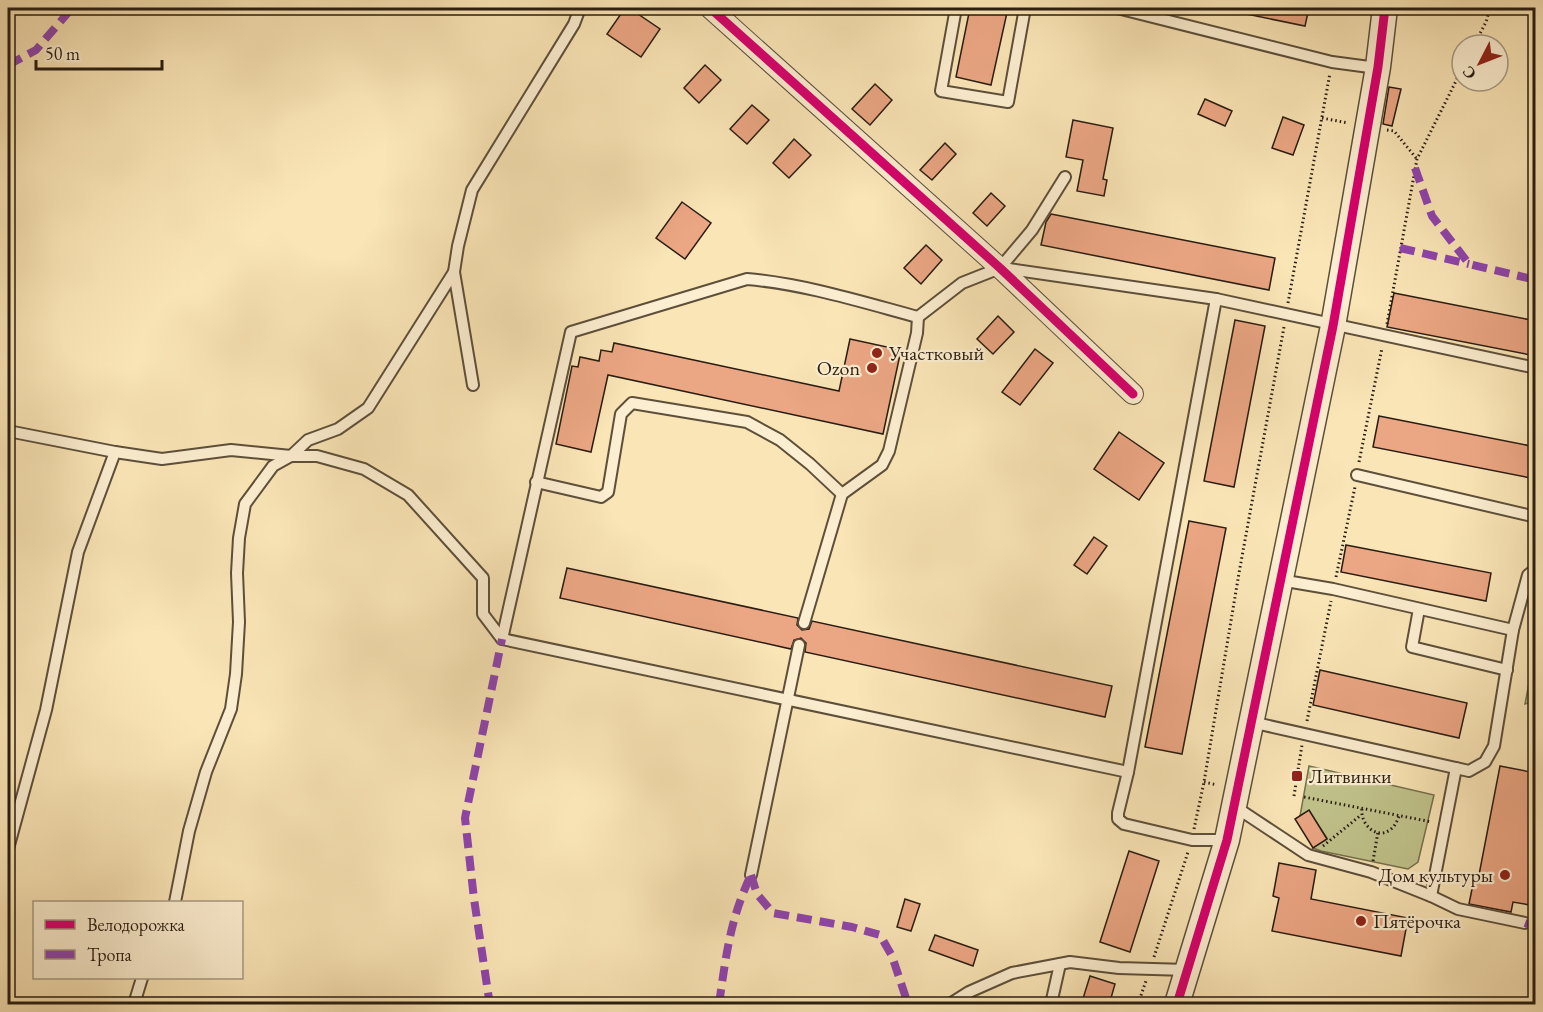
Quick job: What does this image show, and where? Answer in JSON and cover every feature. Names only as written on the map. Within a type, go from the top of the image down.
[{"type":"street","points":[[710,8],[1000,268],[1133,394]]},
{"type":"street","points":[[1176,1005],[1227,840],[1333,326],[1385,8]]},
{"type":"lane","points":[[473,385],[454,272],[472,190],[574,24],[580,8]]},
{"type":"lane","points":[[956,8],[941,91],[1008,102],[1025,8]]},
{"type":"lane","points":[[1118,8],[1332,62],[1377,68]]},
{"type":"lane","points":[[804,623],[842,494],[882,465],[889,451],[917,333],[918,317],[962,283],[1000,268],[1032,230],[1065,177]]},
{"type":"lane","points":[[1000,268],[1216,299],[1536,368]]},
{"type":"lane","points":[[175,901],[189,831],[206,772],[231,709],[239,622],[237,573],[239,538],[245,504],[273,466],[291,456],[308,440],[338,429],[368,408],[454,272]]},
{"type":"lane","points":[[502,639],[572,332],[747,279],[765,280],[833,294],[918,317]]},
{"type":"lane","points":[[1216,299],[1118,819],[1124,824],[1192,840],[1227,840]]},
{"type":"lane","points":[[536,482],[601,497],[608,492],[621,414],[632,403],[747,422],[780,440],[842,494]]},
{"type":"lane","points":[[8,431],[162,459],[231,450],[291,456],[317,456],[364,469],[408,495],[483,579],[483,614],[502,639],[1128,772]]},
{"type":"lane","points":[[8,849],[46,710],[78,552],[115,452]]},
{"type":"lane","points":[[1357,475],[1536,516]]},
{"type":"lane","points":[[1251,722],[1469,771],[1485,762],[1494,746],[1514,630],[1528,575],[1536,569]]},
{"type":"lane","points":[[1279,580],[1333,589],[1514,630]]},
{"type":"lane","points":[[1419,609],[1412,647],[1507,670]]},
{"type":"lane","points":[[752,875],[799,645]]},
{"type":"lane","points":[[1431,896],[1456,768]]},
{"type":"lane","points":[[1234,806],[1308,855],[1371,872],[1458,909],[1525,923]]},
{"type":"lane","points":[[950,1005],[969,992],[1012,973],[1070,962],[1119,968],[1187,970]]},
{"type":"lane","points":[[1051,1005],[1059,964]]},
{"type":"lane","points":[[134,1005],[142,979]]},
{"type":"path","points":[[1480,33],[1491,8]]},
{"type":"path","points":[[1138,1005],[1192,840],[1204,782],[1241,562],[1332,62]]},
{"type":"path","points":[[1294,796],[1304,734],[1357,475],[1417,159],[1450,93]]},
{"type":"path","points":[[1322,118],[1353,124]]},
{"type":"path","points":[[1386,130],[1394,131],[1417,159]]},
{"type":"path","points":[[1304,798],[1445,825]]},
{"type":"path","points":[[1362,809],[1361,815],[1364,823],[1370,830],[1378,832],[1386,832],[1394,828],[1399,816]]},
{"type":"path","points":[[1308,855],[1329,842],[1333,836],[1361,815]]},
{"type":"path","points":[[1371,872],[1378,832]]},
{"type":"green space","points":[[1535,652],[1535,701],[1525,704]]},
{"type":"green space","points":[[1309,766],[1434,795],[1418,862],[1408,869],[1313,848],[1327,838],[1309,811],[1300,816]]},
{"type":"building","points":[[625,8],[629,8],[660,29],[641,57],[607,34]]},
{"type":"building","points":[[970,8],[1008,8],[991,85],[956,77]]},
{"type":"building","points":[[1246,8],[1309,8],[1305,26],[1246,14]]},
{"type":"building","points":[[705,65],[721,80],[699,103],[684,88]]},
{"type":"building","points":[[875,84],[892,100],[870,125],[852,109]]},
{"type":"building","points":[[1389,87],[1401,89],[1392,126],[1383,124]]},
{"type":"building","points":[[1205,99],[1232,111],[1225,126],[1198,114]]},
{"type":"building","points":[[752,105],[769,120],[747,144],[730,129]]},
{"type":"building","points":[[1283,117],[1304,125],[1293,155],[1272,148]]},
{"type":"building","points":[[1073,120],[1113,128],[1103,179],[1107,180],[1104,196],[1077,191],[1083,160],[1066,157]]},
{"type":"building","points":[[794,139],[811,155],[789,178],[773,163]]},
{"type":"building","points":[[945,143],[956,154],[932,180],[920,170]]},
{"type":"building","points":[[991,193],[1005,206],[987,226],[973,213]]},
{"type":"building","points":[[682,202],[711,223],[685,259],[656,238]]},
{"type":"building","points":[[1051,214],[1275,258],[1269,290],[1041,245],[1046,222]]},
{"type":"building","points":[[926,245],[942,260],[921,284],[904,268]]},
{"type":"building","points":[[1394,293],[1536,321],[1536,356],[1387,327]]},
{"type":"building","points":[[998,316],[1014,332],[993,354],[977,339]]},
{"type":"building","points":[[1235,320],[1265,326],[1234,487],[1204,481]]},
{"type":"building","points":[[850,339],[901,350],[883,434],[608,375],[591,452],[556,444],[572,366],[578,367],[580,357],[599,361],[601,350],[612,352],[614,343],[839,391]]},
{"type":"building","points":[[1035,349],[1053,363],[1020,405],[1002,392]]},
{"type":"building","points":[[1379,416],[1536,447],[1536,479],[1373,447]]},
{"type":"building","points":[[1119,432],[1164,463],[1139,500],[1094,469]]},
{"type":"building","points":[[1189,521],[1226,528],[1182,754],[1145,747]]},
{"type":"building","points":[[1094,537],[1107,546],[1087,574],[1074,565]]},
{"type":"building","points":[[1346,545],[1491,573],[1486,601],[1341,572]]},
{"type":"building","points":[[567,568],[798,618],[797,625],[802,630],[809,629],[812,621],[1112,686],[1105,717],[805,652],[806,643],[801,638],[794,640],[791,649],[560,598]]},
{"type":"building","points":[[1320,670],[1467,703],[1459,738],[1313,705]]},
{"type":"building","points":[[1500,766],[1536,773],[1536,906],[1513,902],[1511,912],[1469,904],[1474,879],[1478,880]]},
{"type":"building","points":[[1309,810],[1327,839],[1313,848],[1295,819]]},
{"type":"building","points":[[1129,851],[1159,861],[1130,952],[1100,942]]},
{"type":"building","points":[[1279,863],[1316,870],[1311,899],[1408,918],[1401,956],[1272,931],[1279,898],[1273,896]]},
{"type":"building","points":[[905,899],[920,904],[911,931],[897,927]]},
{"type":"building","points":[[935,935],[978,950],[973,966],[929,950]]},
{"type":"building","points":[[1090,976],[1115,984],[1109,1005],[1081,1005]]},
{"type":"marked path","points":[[8,65],[36,50],[72,8]]},
{"type":"marked path","points":[[1415,168],[1432,216],[1469,264],[1536,280]]},
{"type":"marked path","points":[[1400,248],[1469,264]]},
{"type":"marked path","points":[[496,1004],[489,999],[465,818],[502,639]]},
{"type":"marked path","points":[[751,875],[757,894],[773,913],[852,927],[880,935],[892,956],[908,1004]]},
{"type":"marked path","points":[[719,1004],[733,922],[751,875]]},
{"type":"marked path","points":[[1525,923],[1536,927]]},
{"type":"cycle path","points":[[710,8],[1000,268],[1133,394]]},
{"type":"cycle path","points":[[1177,1004],[1227,840],[1333,326],[1378,67],[1385,8]]},
{"type":"place","name":"Участковый","points":[[877,353]]},
{"type":"place","name":"Ozon","points":[[872,368]]},
{"type":"place","name":"Литвинки","points":[[1297,776]]},
{"type":"place","name":"Дом культуры","points":[[1505,875]]},
{"type":"place","name":"Пятёрочка","points":[[1361,921]]}]
